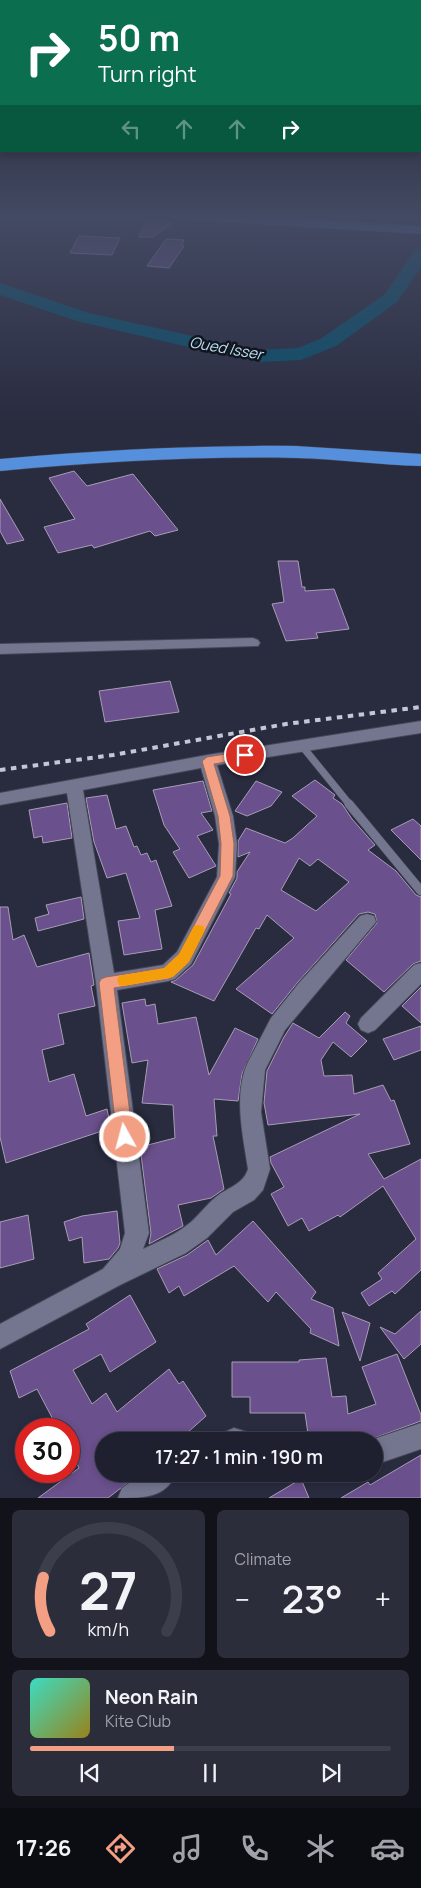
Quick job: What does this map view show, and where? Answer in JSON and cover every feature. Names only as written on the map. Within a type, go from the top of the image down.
[{"type":"highway","points":[[0,456],[120,444],[215,442],[283,442],[421,448]]},
{"type":"highway","points":[[0,465],[83,457],[231,452],[298,452],[421,460]]},
{"type":"street","points":[[0,649],[253,643]]},
{"type":"street","points":[[0,799],[207,761],[421,727]]},
{"type":"street","points":[[106,983],[168,973],[184,958],[226,876],[228,844],[224,816],[207,761]]},
{"type":"street","points":[[74,785],[106,983],[137,1233],[129,1256],[111,1277]]},
{"type":"street","points":[[0,1337],[111,1277],[178,1245],[199,1230],[225,1204],[246,1192],[255,1182],[259,1169],[250,1112],[255,1069],[278,1024],[306,989],[367,922]]},
{"type":"street","points":[[368,1024],[421,971]]},
{"type":"street","points":[[383,1450],[421,1436]]},
{"type":"street","points":[[132,1498],[153,1482]]},
{"type":"lane","points":[[302,746],[421,891]]},
{"type":"building","points":[[74,471],[87,486],[133,474],[178,530],[155,536],[150,531],[94,548],[92,545],[58,553],[44,527],[75,519],[49,478]]},
{"type":"building","points":[[0,499],[24,540],[7,544],[0,531]]},
{"type":"building","points":[[278,561],[298,561],[302,587],[305,587],[305,591],[334,589],[349,629],[316,633],[318,638],[286,641],[272,604],[284,602]]},
{"type":"building","points":[[170,681],[179,712],[105,722],[99,691]]},
{"type":"building","points":[[315,780],[335,795],[333,798],[342,804],[352,819],[375,845],[368,850],[396,871],[416,895],[421,897],[421,961],[413,964],[384,992],[346,960],[377,923],[375,914],[368,912],[359,914],[272,1014],[236,989],[294,938],[267,915],[259,929],[256,928],[214,1001],[171,982],[193,965],[231,894],[229,893],[237,878],[237,872],[250,852],[238,857],[238,841],[246,828],[285,843],[317,816],[292,796]],"holes":[[[299,858],[310,866],[318,859],[349,882],[316,911],[281,890]]]},
{"type":"building","points":[[203,781],[212,811],[201,813],[213,830],[197,836],[216,866],[189,878],[173,852],[180,849],[164,825],[153,790]]},
{"type":"building","points":[[256,781],[282,792],[271,806],[247,816],[235,811]]},
{"type":"building","points":[[107,795],[116,829],[126,826],[134,847],[137,846],[141,855],[147,853],[151,862],[156,860],[172,906],[155,910],[162,949],[124,955],[118,921],[140,918],[126,873],[107,878],[94,842],[86,798]]},
{"type":"building","points":[[67,803],[72,838],[43,843],[42,836],[34,838],[29,810]]},
{"type":"building","points":[[413,819],[421,826],[421,860],[391,830]]},
{"type":"building","points":[[81,897],[84,919],[38,931],[35,918],[49,914],[46,905]]},
{"type":"building","points":[[0,907],[8,907],[13,940],[24,935],[37,967],[89,953],[94,985],[91,986],[95,1006],[58,1014],[64,1044],[42,1050],[49,1082],[74,1074],[86,1116],[107,1109],[111,1128],[6,1163],[0,1137]]},
{"type":"building","points":[[421,987],[421,1023],[402,1006]]},
{"type":"building","points":[[145,999],[146,1006],[155,1004],[158,1024],[196,1017],[209,1075],[235,1028],[258,1039],[242,1074],[238,1101],[214,1099],[217,1136],[213,1136],[224,1189],[211,1198],[178,1205],[183,1226],[149,1244],[151,1233],[140,1147],[175,1138],[173,1105],[142,1103],[148,1060],[132,1063],[122,1003]]},
{"type":"building","points":[[345,1012],[350,1016],[346,1023],[367,1041],[351,1057],[333,1042],[321,1060],[324,1076],[352,1075],[354,1094],[383,1085],[391,1101],[394,1100],[410,1144],[368,1154],[384,1179],[421,1159],[421,1270],[395,1294],[392,1291],[369,1306],[361,1293],[382,1279],[378,1273],[416,1239],[383,1186],[340,1217],[338,1215],[309,1231],[302,1218],[288,1226],[271,1194],[284,1187],[271,1163],[270,1157],[360,1114],[268,1125],[264,1103],[267,1071],[293,1023],[319,1038]]},
{"type":"building","points":[[421,1026],[421,1050],[394,1060],[383,1039]]},
{"type":"building","points":[[117,1211],[120,1243],[118,1248],[109,1259],[84,1263],[82,1237],[69,1241],[64,1222],[82,1216]]},
{"type":"building","points":[[28,1215],[34,1259],[0,1268],[0,1222]]},
{"type":"building","points":[[253,1221],[316,1292],[311,1299],[333,1308],[339,1346],[310,1333],[311,1329],[276,1292],[268,1302],[234,1266],[184,1296],[179,1286],[169,1293],[157,1269],[187,1255],[208,1240],[216,1255]]},
{"type":"building","points":[[130,1295],[156,1342],[110,1372],[101,1354],[73,1370],[92,1404],[106,1393],[117,1412],[169,1369],[179,1384],[183,1381],[206,1416],[188,1432],[95,1432],[95,1482],[129,1482],[108,1498],[38,1498],[58,1483],[80,1483],[80,1418],[52,1418],[37,1389],[19,1398],[10,1371],[89,1329],[86,1324]]},
{"type":"building","points":[[421,1311],[421,1344],[404,1359],[380,1327],[395,1334]]},
{"type":"building","points":[[342,1312],[370,1323],[360,1361]]},
{"type":"building","points":[[397,1354],[421,1415],[421,1421],[383,1435],[383,1432],[308,1432],[305,1413],[250,1413],[250,1397],[232,1397],[232,1362],[299,1362],[299,1360],[326,1358],[332,1397],[346,1396],[348,1414],[376,1404],[362,1367]]},
{"type":"building","points":[[421,1455],[421,1498],[341,1498],[368,1482],[370,1485],[375,1482],[383,1482],[383,1477]]},
{"type":"building","points":[[296,1482],[302,1482],[309,1498],[269,1498]]},
{"type":"waterway","name":"Oued Isser","points":[[0,288],[15,295],[84,317],[259,356],[301,354],[329,342],[391,298],[399,286]]},
{"type":"railway","points":[[0,770],[113,755],[286,724],[421,707]]},
{"type":"slow traffic","points":[[124,980],[168,973],[184,958],[198,930]]},
{"type":"route","points":[[125,1137],[106,983],[168,973],[184,958],[226,876],[228,844],[224,816],[207,761],[245,755]]}]
